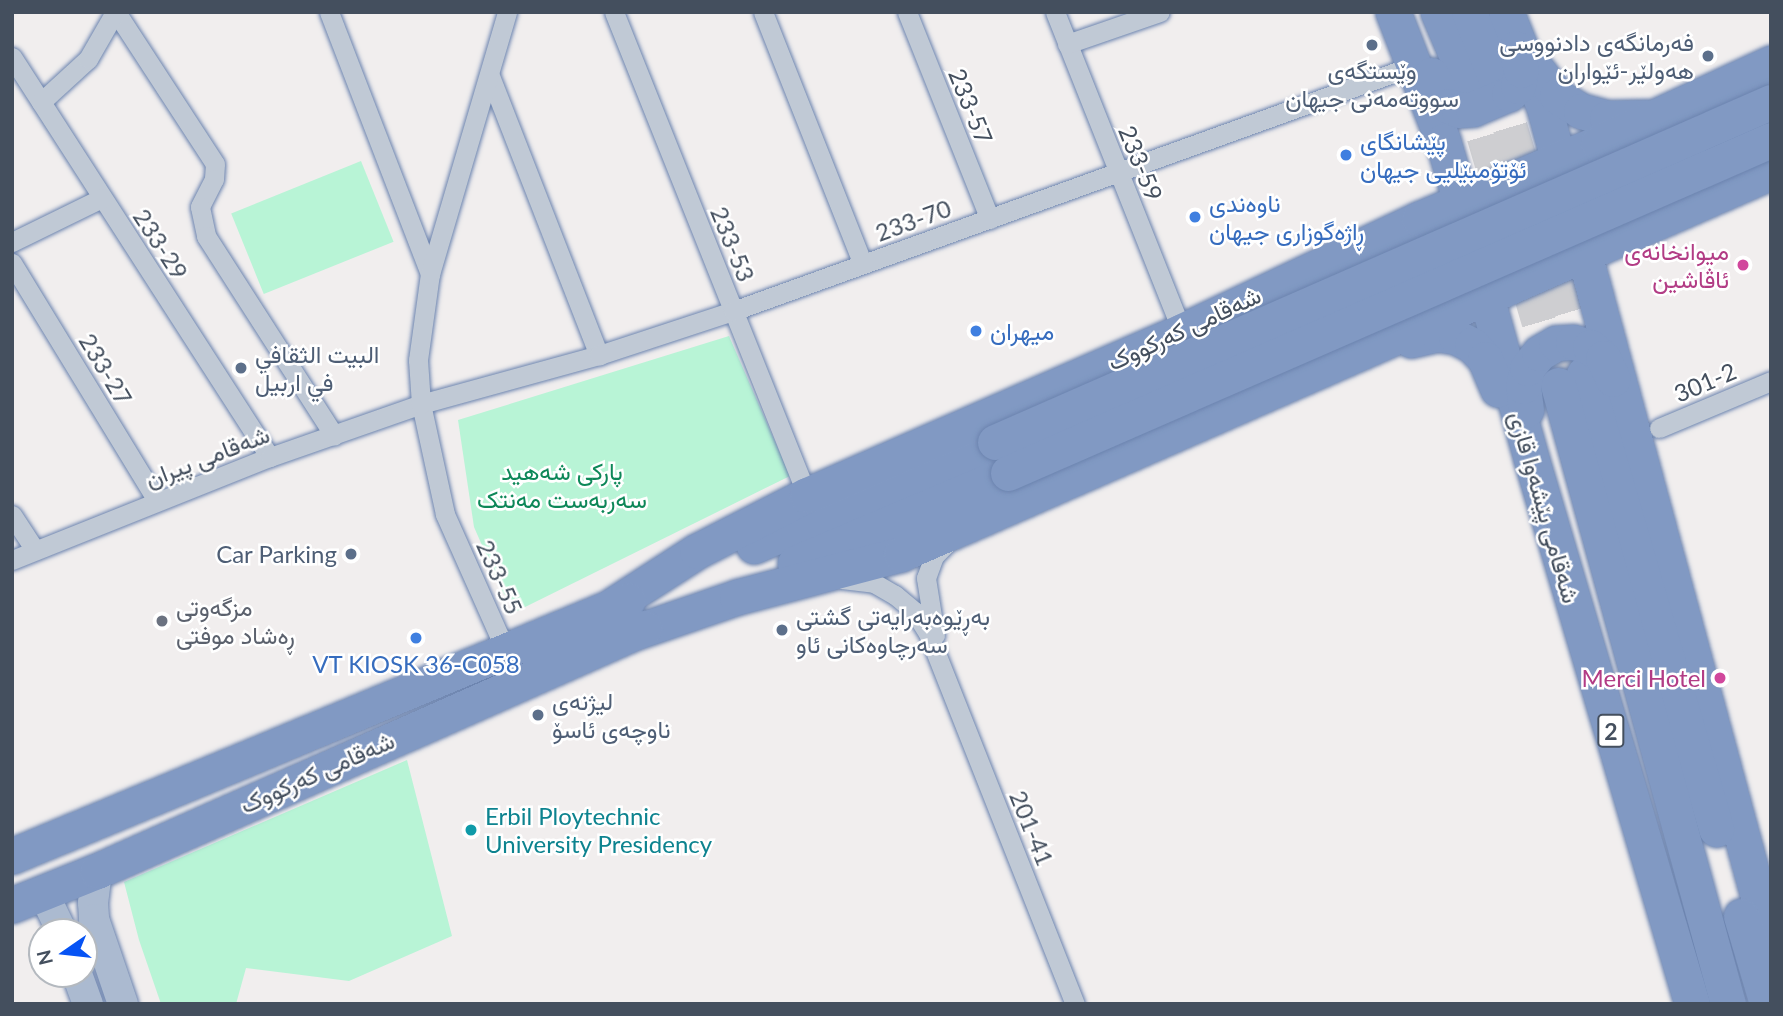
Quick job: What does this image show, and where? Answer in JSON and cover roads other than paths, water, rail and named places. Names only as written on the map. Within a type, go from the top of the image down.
[{"type":"highway","points":[[1393,12],[1443,141],[1460,172],[1468,204]]},
{"type":"highway","points":[[1401,12],[1443,100],[1452,108],[1463,111],[1509,94],[1519,82],[1521,70],[1509,19]]},
{"type":"highway","points":[[1438,12],[1482,80],[1469,12]]},
{"type":"highway","points":[[1509,19],[1539,94],[1552,172],[1577,253],[1601,311],[1619,376],[1646,432],[1767,908],[1771,944]]},
{"type":"highway","points":[[1509,19],[1552,92],[1568,104],[1607,118],[1639,118],[1660,114]]},
{"type":"highway","points":[[1419,219],[1468,204],[1552,172],[1598,143],[1771,63]]},
{"type":"highway","points":[[1700,96],[1681,106],[1660,130],[1656,149],[1660,168],[1671,183],[1697,195],[1721,193],[1758,178]]},
{"type":"highway","name":"شەقامی کەرکووک","points":[[1001,458],[1771,103]]},
{"type":"highway","name":"شەقامی کەرکووک","points":[[27,899],[97,871],[614,623],[1001,458],[1771,140]]},
{"type":"highway","points":[[1419,219],[1442,195],[1447,175],[1443,141]]},
{"type":"highway","points":[[1493,285],[1552,172]]},
{"type":"highway","points":[[1493,285],[1606,239],[1654,225],[1758,178]]},
{"type":"highway","points":[[1468,204],[1523,229],[1548,236],[1577,253]]},
{"type":"highway","name":"شەقامی پێشەوا قازی","points":[[1468,204],[1493,285],[1499,346],[1692,1004]]},
{"type":"highway","name":"شەقامی کەرکووک","points":[[614,623],[697,551],[807,495],[1182,331],[1419,219]]},
{"type":"highway","points":[[1619,376],[1610,307],[1612,285],[1624,260],[1654,225]]},
{"type":"highway","points":[[1319,371],[1371,341],[1381,327],[1385,310],[1380,285],[1368,272],[1345,262],[1320,265]]},
{"type":"highway","name":"شەقامی کەرکووک","points":[[12,856],[505,649],[737,597],[901,554],[1374,349],[1428,323],[1493,285]]},
{"type":"highway","points":[[1374,349],[1438,334],[1456,337],[1472,345],[1485,359],[1531,458]]},
{"type":"highway","points":[[1531,458],[1524,377],[1539,353],[1556,343],[1582,343],[1603,358],[1646,432]]},
{"type":"highway","name":"شەقامی پێشەوا قازی","points":[[1728,1004],[1571,380],[1767,1004]]},
{"type":"main road","points":[[94,918],[97,871]]},
{"type":"main road","points":[[27,899],[47,918]]},
{"type":"main road","points":[[98,931],[123,1004]]},
{"type":"street","points":[[41,102],[88,59],[116,12],[215,164],[214,179],[200,207],[205,236],[334,435]]},
{"type":"street","points":[[329,12],[430,274]]},
{"type":"street","name":"233-55","points":[[505,649],[445,514],[421,404],[418,360],[430,274],[507,12]]},
{"type":"street","name":"233-53","points":[[614,12],[807,495]]},
{"type":"street","points":[[763,12],[863,264]]},
{"type":"street","name":"233-57","points":[[907,12],[989,219]]},
{"type":"street","name":"233-59","points":[[1055,12],[1182,331]]},
{"type":"street","points":[[1067,44],[1160,12]]},
{"type":"street","name":"233-29","points":[[12,57],[270,457]]},
{"type":"street","name":"233-70","points":[[421,404],[598,355],[733,311],[1415,65]]},
{"type":"street","points":[[490,76],[598,355]]},
{"type":"street","points":[[12,242],[102,198]]},
{"type":"street","name":"233-27","points":[[12,263],[157,501]]},
{"type":"street","name":"301-2","points":[[1646,432],[1771,381]]},
{"type":"street","name":"شەقامی پیران","points":[[12,560],[270,457],[421,404]]},
{"type":"street","points":[[12,515],[34,550]]},
{"type":"street","name":"201-41","points":[[944,670],[928,604],[927,572],[940,549],[974,521]]},
{"type":"street","name":"201-41","points":[[792,582],[848,579],[874,583],[914,611],[944,670],[1074,1004]]},
{"type":"tunnel","points":[[1495,76],[1583,371]]},
{"type":"tunnel","points":[[1469,85],[1558,385]]},
{"type":"place","name":"وێستگەی سووتەمەنی جیھان","points":[[1372,45]]},
{"type":"place","name":"فه‌رمانگه‌ی دادنووسی هه‌ولێر-ئێواران","points":[[1708,56]]},
{"type":"place","name":"پێشانگای ئۆتۆمبێلیی جیھان","points":[[1346,155]]},
{"type":"place","name":"ناوەندی ڕاژەگوزاری جیهان","points":[[1195,217]]},
{"type":"place","name":"میوانخانەی ئاڤاشین","points":[[1743,265]]},
{"type":"place","name":"میهران","points":[[976,331]]},
{"type":"place","name":"البيت الثقافي في اربيل","points":[[241,368]]},
{"type":"place","name":"Car Parking","points":[[351,554]]},
{"type":"place","name":"مزگەوتی ڕەشاد موفتی","points":[[162,621]]},
{"type":"place","name":"بەڕێوەبەرایەتی گشتی سەرچاوەکانی ئاو","points":[[782,630]]},
{"type":"place","name":"VT KIOSK 36-C058","points":[[416,638]]},
{"type":"place","name":"Merci Hotel","points":[[1720,678]]},
{"type":"place","name":"لیژنەی ناوچەی ئاسۆ","points":[[538,715]]},
{"type":"place","name":"Erbil Ploytechnic University Presidency","points":[[471,830]]},
{"type":"park label","name":"پارکی شەهید سەربەست مەنتک","points":[[562,485]]}]
